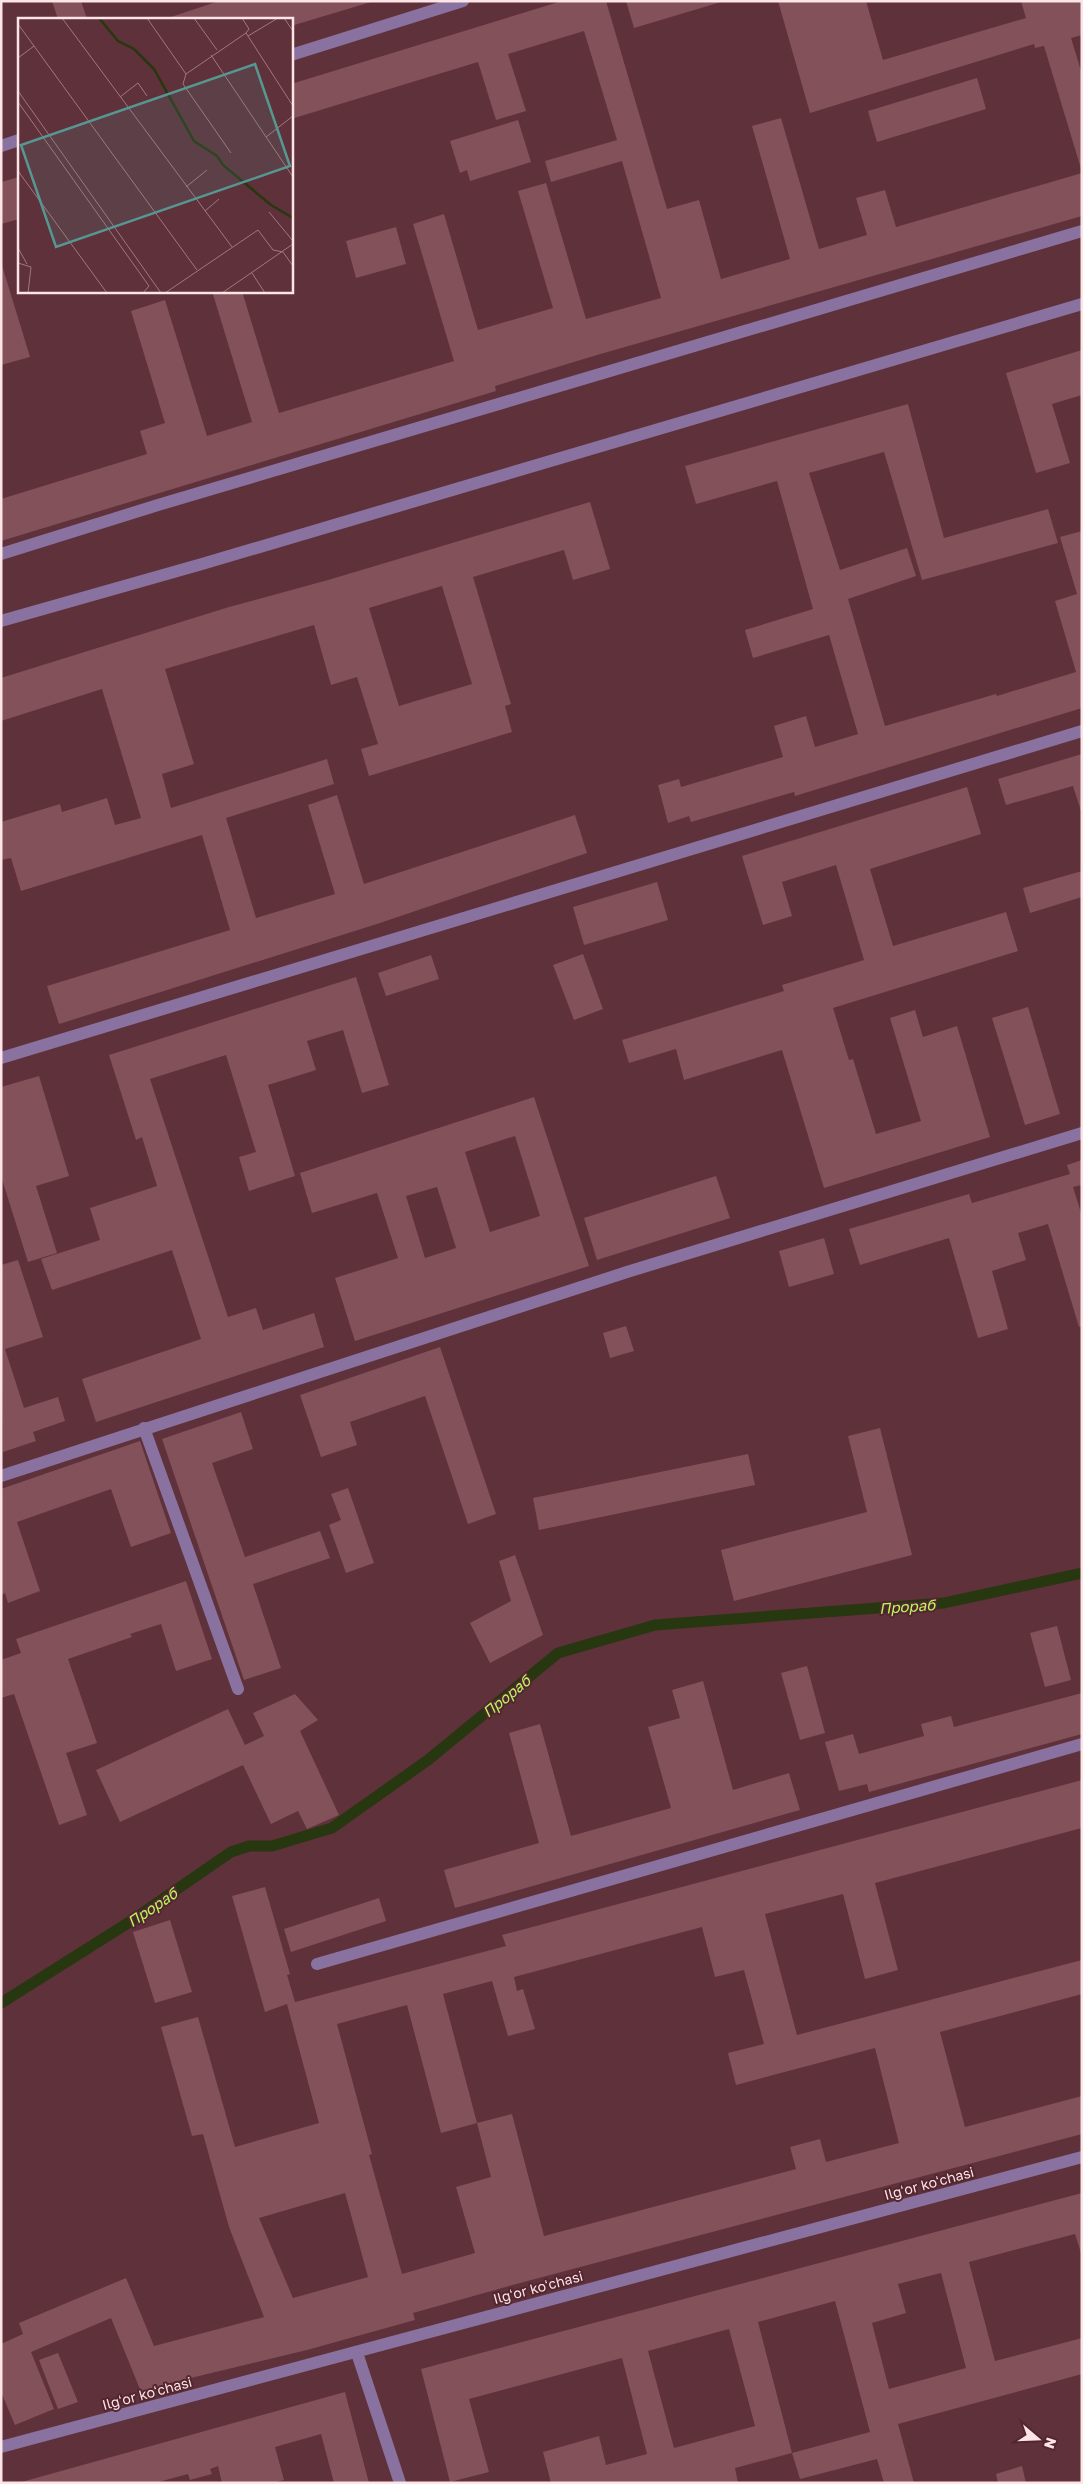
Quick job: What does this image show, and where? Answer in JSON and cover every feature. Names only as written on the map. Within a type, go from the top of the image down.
[{"type":"street","points":[[292,55],[463,1]]},
{"type":"street","points":[[1,146],[18,140]]},
{"type":"street","points":[[1,554],[168,502],[1082,231]]},
{"type":"street","points":[[1,621],[202,564],[1082,304]]},
{"type":"street","points":[[1,1058],[1082,730]]},
{"type":"street","points":[[1,1476],[636,1269],[1082,1133]]},
{"type":"street","points":[[144,1428],[238,1689]]},
{"type":"street","points":[[317,1964],[1082,1744]]},
{"type":"street","name":"Ilgʻor koʻchasi","points":[[1,2447],[1082,2157]]},
{"type":"street","points":[[357,2353],[400,2483]]},
{"type":"building","points":[[52,1],[81,1],[87,18],[58,18]]},
{"type":"building","points":[[219,1],[371,2],[292,26],[292,18],[168,18]]},
{"type":"building","points":[[562,1],[606,1],[667,209],[699,200],[721,279],[790,259],[752,126],[781,118],[819,249],[867,235],[856,198],[885,190],[896,227],[1082,173],[1082,216],[597,355],[495,386],[496,391],[1,541],[1,499],[147,454],[140,431],[165,423],[131,311],[165,300],[207,436],[252,422],[212,292],[242,292],[279,413],[454,361],[413,224],[444,214],[478,330],[553,308],[518,191],[546,183],[586,319],[661,298],[622,161],[551,182],[545,161],[617,140],[584,31],[508,54],[526,111],[496,120],[478,62],[292,119],[292,84]]},
{"type":"building","points":[[626,1],[721,1],[721,2],[634,28]]},
{"type":"building","points":[[778,1],[866,1],[883,60],[1026,18],[1021,1],[1082,1],[1082,35],[1071,38],[1082,74],[1082,172],[1044,46],[1035,48],[1034,44],[810,113]]},
{"type":"building","points":[[977,78],[986,109],[877,142],[868,111]]},
{"type":"building","points":[[518,120],[531,162],[470,181],[467,170],[460,173],[450,141]]},
{"type":"building","points":[[18,177],[18,219],[1,224],[1,182]]},
{"type":"building","points":[[396,227],[406,264],[356,278],[346,241]]},
{"type":"building","points":[[1,262],[30,357],[1,365]]},
{"type":"building","points":[[1082,350],[1082,395],[1052,404],[1070,463],[1036,473],[1006,373]]},
{"type":"building","points":[[908,404],[944,538],[1048,509],[1058,543],[922,580],[884,452],[809,473],[840,570],[907,548],[916,576],[848,599],[885,726],[996,694],[997,696],[1076,672],[1055,601],[1077,594],[1060,537],[1082,531],[1082,708],[795,796],[794,792],[691,822],[689,816],[668,823],[658,785],[679,779],[681,787],[783,757],[774,726],[806,716],[815,747],[858,734],[829,635],[753,658],[745,630],[813,609],[777,481],[696,504],[685,466]]},
{"type":"building","points":[[590,502],[610,569],[573,580],[564,550],[473,577],[511,704],[505,706],[512,732],[369,776],[361,749],[378,744],[357,677],[331,685],[314,625],[165,669],[194,764],[162,774],[171,808],[327,759],[334,784],[226,818],[256,918],[335,894],[308,805],[337,795],[364,884],[575,815],[587,853],[377,924],[59,1024],[47,986],[230,930],[202,835],[21,891],[11,858],[1,860],[1,822],[60,804],[62,812],[107,798],[115,825],[141,818],[102,689],[1,721],[1,678],[229,607],[328,580]],"holes":[[[442,586],[472,684],[399,706],[369,608]]]},
{"type":"building","points":[[1082,754],[1082,814],[1073,786],[1006,805],[998,779]]},
{"type":"building","points":[[967,787],[981,834],[870,869],[893,946],[1006,912],[1018,951],[833,1008],[849,1060],[853,1059],[876,1134],[921,1121],[890,1018],[915,1010],[923,1037],[957,1026],[990,1137],[824,1188],[782,1050],[684,1080],[676,1049],[629,1063],[622,1040],[784,991],[782,985],[864,960],[836,865],[782,882],[792,916],[763,925],[742,856]]},
{"type":"building","points":[[1082,871],[1082,897],[1030,913],[1023,888]]},
{"type":"building","points":[[657,882],[668,920],[584,945],[573,907]]},
{"type":"building","points":[[583,954],[603,1009],[574,1020],[553,965]]},
{"type":"building","points":[[431,955],[439,979],[386,996],[378,973]]},
{"type":"building","points":[[356,977],[389,1085],[362,1093],[343,1030],[307,1041],[316,1070],[268,1085],[295,1176],[249,1191],[239,1157],[256,1152],[226,1055],[150,1079],[228,1317],[256,1308],[263,1330],[314,1313],[324,1347],[96,1422],[82,1379],[201,1339],[172,1250],[52,1290],[41,1259],[100,1240],[90,1208],[157,1186],[142,1137],[136,1140],[109,1055]]},
{"type":"building","points":[[1028,1007],[1060,1114],[1025,1125],[992,1018]]},
{"type":"building","points":[[39,1076],[69,1176],[36,1186],[57,1253],[28,1262],[1,1176],[1,1087]]},
{"type":"building","points":[[534,1097],[589,1266],[355,1341],[335,1278],[398,1258],[377,1193],[312,1213],[300,1173]],"holes":[[[515,1136],[540,1216],[490,1232],[465,1152]],[[437,1187],[456,1248],[425,1258],[406,1196]]]},
{"type":"building","points":[[1082,1160],[1082,1185],[1073,1187],[1082,1216],[1082,1326],[1079,1327],[1048,1224],[1018,1233],[1026,1260],[992,1271],[1008,1329],[978,1338],[949,1238],[860,1265],[849,1229],[969,1194],[972,1203],[1070,1174],[1067,1165]]},
{"type":"building","points":[[716,1176],[730,1218],[597,1260],[584,1218]]},
{"type":"building","points":[[824,1238],[834,1274],[789,1287],[779,1251]]},
{"type":"building","points":[[18,1260],[43,1337],[5,1349],[24,1408],[58,1397],[65,1421],[33,1432],[36,1441],[3,1452],[1,1265]]},
{"type":"building","points":[[626,1326],[634,1351],[610,1358],[603,1333]]},
{"type":"building","points":[[440,1347],[496,1514],[468,1524],[425,1396],[350,1422],[357,1445],[321,1457],[300,1395]]},
{"type":"building","points":[[241,1412],[253,1449],[212,1463],[245,1557],[320,1531],[330,1558],[253,1584],[281,1668],[244,1680],[162,1439]]},
{"type":"building","points":[[880,1428],[912,1555],[734,1601],[721,1550],[867,1512],[848,1436]]},
{"type":"building","points":[[140,1441],[171,1533],[131,1547],[111,1489],[17,1522],[40,1591],[8,1603],[5,1593],[1,1595],[1,1489]]},
{"type":"building","points":[[748,1454],[755,1485],[539,1530],[533,1498]]},
{"type":"building","points":[[348,1488],[374,1563],[346,1573],[329,1525],[341,1520],[331,1494]]},
{"type":"building","points":[[515,1555],[543,1635],[490,1663],[470,1623],[511,1601],[499,1561]]},
{"type":"building","points":[[186,1581],[212,1659],[176,1671],[161,1624],[130,1634],[132,1637],[68,1659],[97,1743],[66,1753],[87,1815],[59,1825],[14,1694],[1,1698],[1,1660],[21,1653],[16,1639]]},
{"type":"building","points":[[1057,1626],[1071,1680],[1045,1687],[1030,1633]]},
{"type":"building","points":[[807,1666],[825,1733],[800,1740],[781,1673]]},
{"type":"building","points":[[703,1681],[733,1790],[789,1773],[800,1810],[455,1908],[444,1870],[539,1843],[509,1733],[540,1724],[571,1836],[671,1808],[648,1727],[680,1718],[672,1690]]},
{"type":"building","points":[[1082,1693],[1082,1734],[869,1792],[867,1784],[839,1791],[825,1742],[853,1734],[859,1754],[924,1736],[921,1724],[951,1716],[954,1727]]},
{"type":"building","points":[[295,1694],[318,1720],[300,1731],[339,1815],[307,1829],[298,1811],[271,1824],[243,1765],[120,1822],[96,1770],[228,1709],[245,1745],[264,1736],[253,1713]]},
{"type":"building","points":[[1082,1780],[1082,1828],[875,1883],[898,1970],[865,1979],[843,1894],[765,1914],[797,2035],[1082,1960],[1082,1994],[940,2032],[965,2127],[1082,2096],[1082,2134],[520,2283],[413,2313],[415,2320],[307,2350],[170,2383],[142,2394],[111,2318],[31,2352],[54,2409],[15,2425],[1,2392],[1,2344],[23,2334],[19,2323],[126,2278],[154,2346],[264,2317],[229,2227],[203,2134],[192,2136],[161,2027],[198,2017],[235,2147],[319,2123],[287,2004],[265,2012],[232,1896],[265,1887],[290,1974],[287,1975],[295,2002],[506,1946],[502,1935]],"holes":[[[702,1927],[715,1977],[744,1970],[764,2044],[728,2053],[736,2085],[875,2048],[899,2143],[826,2162],[820,2139],[790,2147],[796,2169],[544,2236],[512,2114],[477,2123],[443,1994],[492,1981],[508,2036],[535,2029],[523,1989],[517,1991],[514,1977]],[[407,2005],[441,2133],[477,2123],[491,2177],[456,2187],[475,2253],[402,2274],[369,2155],[372,2154],[337,2024]],[[345,2193],[368,2277],[293,2298],[259,2218]]]},
{"type":"building","points":[[379,1898],[386,1921],[291,1952],[284,1929]]},
{"type":"building","points":[[170,1920],[192,1992],[155,2003],[133,1932]]},
{"type":"building","points":[[1082,2193],[1082,2256],[1075,2234],[969,2262],[995,2361],[1082,2338],[1082,2374],[898,2424],[914,2483],[884,2483],[877,2459],[800,2479],[792,2453],[735,2468],[738,2483],[551,2483],[543,2452],[599,2436],[606,2465],[647,2454],[622,2358],[469,2399],[489,2472],[450,2482],[421,2369]],"holes":[[[941,2273],[966,2368],[889,2389],[872,2323],[906,2313],[898,2284]],[[835,2301],[870,2432],[792,2453],[758,2322]],[[729,2329],[755,2426],[674,2448],[648,2351]]]},
{"type":"building","points":[[58,2353],[78,2402],[58,2409],[39,2360]]},
{"type":"building","points":[[345,2392],[369,2483],[334,2483],[321,2434],[275,2447],[284,2480],[272,2483],[222,2483],[218,2466],[210,2469],[212,2474],[190,2480],[188,2474],[155,2483],[18,2483]]},
{"type":"building","points":[[1022,2466],[1026,2483],[998,2483],[996,2474]]},
{"type":"waterway","name":"Прораб","points":[[1,2003],[128,1923],[231,1852],[249,1846],[272,1846],[332,1828],[428,1760],[558,1653],[655,1625],[944,1603],[1082,1573]]}]
